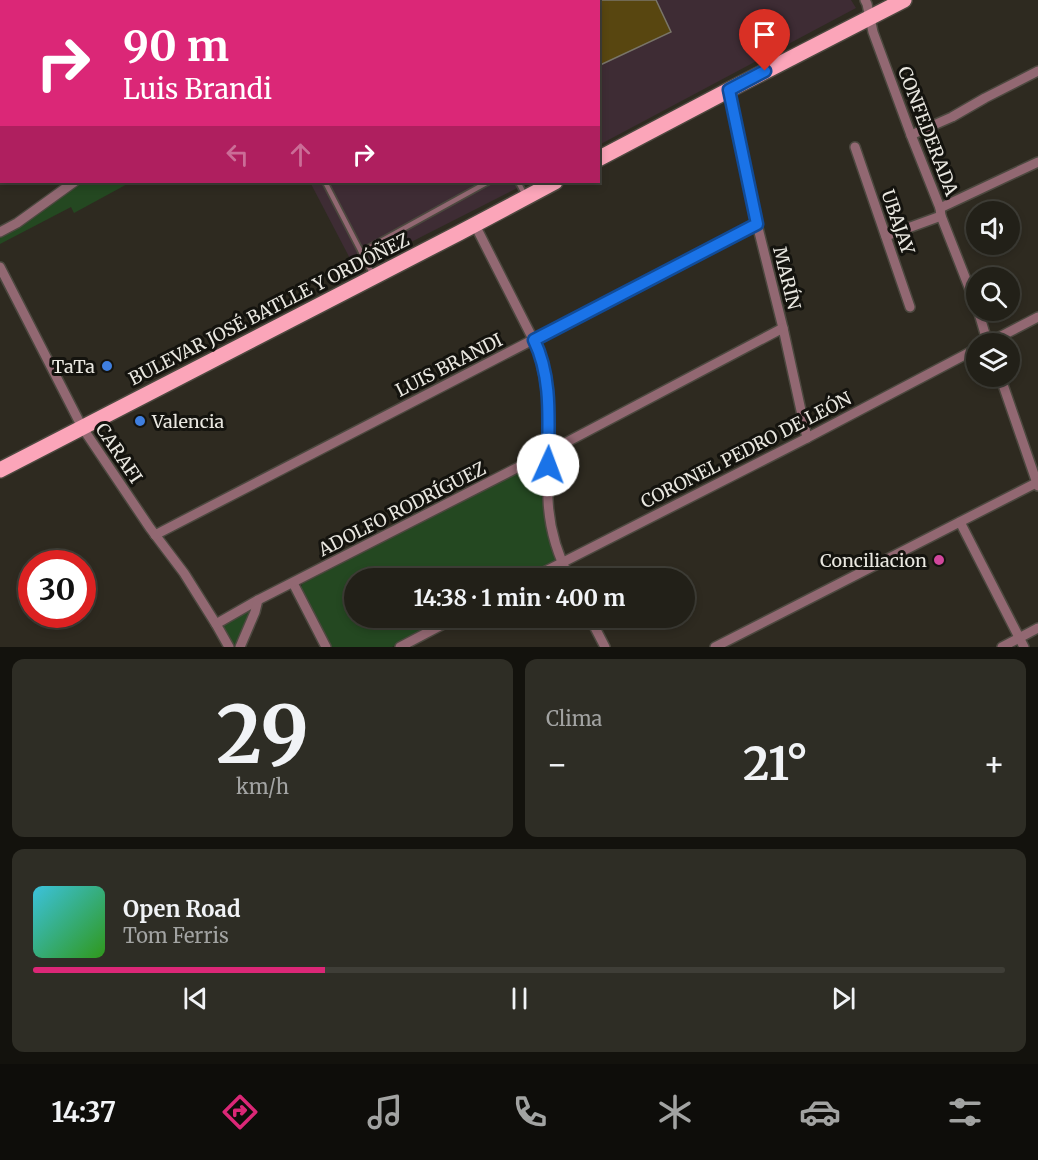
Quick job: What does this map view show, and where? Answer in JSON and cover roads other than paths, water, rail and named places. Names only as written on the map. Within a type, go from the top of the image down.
[{"type":"main road","points":[[600,158],[904,0]]},
{"type":"main road","name":"BULEVAR JOSÉ BATLLE Y ORDÓÑEZ","points":[[0,470],[553,183]]},
{"type":"street","name":"CONFEDERADA","points":[[865,0],[873,32],[966,279]]},
{"type":"street","points":[[911,135],[952,117],[1038,71]]},
{"type":"street","name":"MARÍN","points":[[729,90],[757,224],[807,438]]},
{"type":"street","name":"UBAJAY","points":[[855,147],[910,307]]},
{"type":"street","points":[[886,236],[940,212],[1038,162]]},
{"type":"street","points":[[0,232],[17,223],[73,183]]},
{"type":"street","name":"LUIS BRANDI","points":[[155,535],[757,224]]},
{"type":"street","points":[[475,225],[534,340],[543,365],[549,403],[548,506],[555,543],[564,568]]},
{"type":"street","name":"CARAFI","points":[[0,267],[82,427],[155,535],[184,573],[229,647]]},
{"type":"street","points":[[1007,333],[1038,317]]},
{"type":"street","name":"ADOLFO RODRÍGUEZ","points":[[216,624],[258,600],[548,453],[783,328]]},
{"type":"street","name":"CORONEL PEDRO DE LEÓN","points":[[552,568],[966,354]]},
{"type":"street","points":[[715,647],[1038,483],[1004,387]]},
{"type":"street","points":[[960,522],[1021,642]]},
{"type":"street","points":[[293,583],[326,647]]},
{"type":"street","points":[[240,647],[258,600]]},
{"type":"street","points":[[400,647],[436,628]]},
{"type":"street","points":[[595,628],[605,647]]},
{"type":"street","points":[[1002,647],[1021,642],[1038,628]]},
{"type":"lane","points":[[326,183],[374,277]]},
{"type":"lane","points":[[361,252],[486,183]]},
{"type":"lane","points":[[519,183],[526,197]]},
{"type":"place","name":"TaTa","points":[[107,366]]},
{"type":"place","name":"Valencia","points":[[140,421]]},
{"type":"place","name":"Conciliacion","points":[[939,560]]}]
